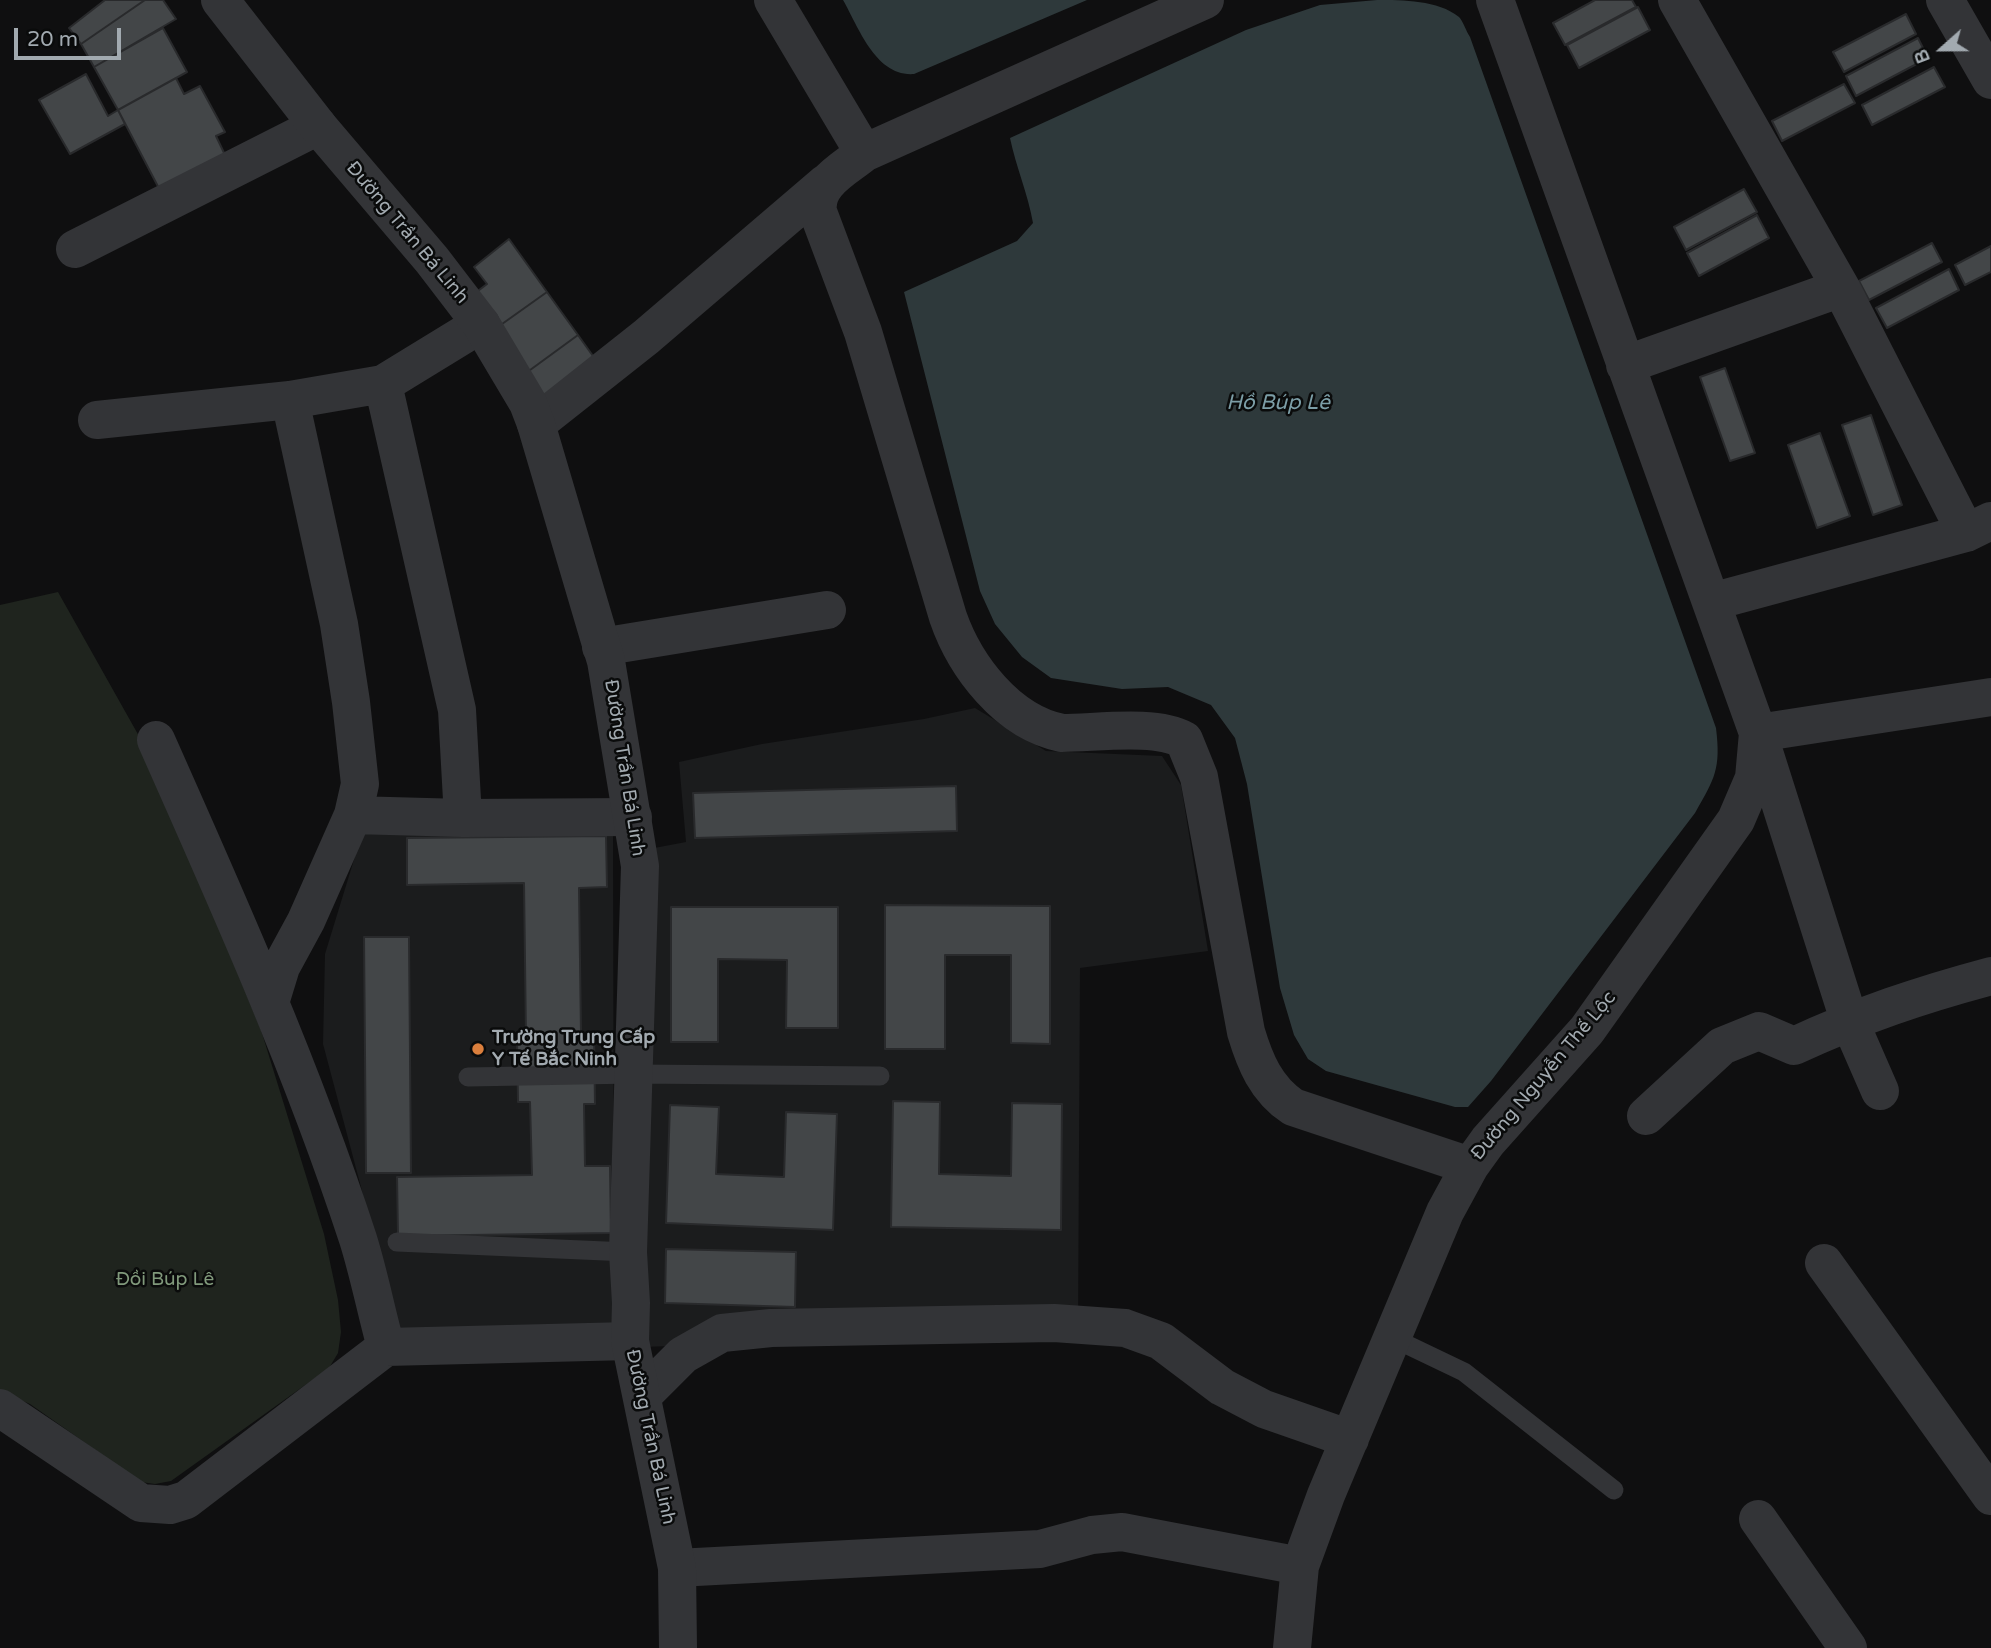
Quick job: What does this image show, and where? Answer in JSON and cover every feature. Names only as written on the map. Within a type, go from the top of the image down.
[{"type":"street","name":"Đường Trần Bá Linh","points":[[220,0],[318,126],[432,260],[481,324],[528,403],[606,661],[640,866],[628,1252],[630,1341],[677,1568],[678,1648]]},
{"type":"street","points":[[773,0],[864,153]]},
{"type":"street","points":[[536,424],[646,337],[864,153],[1205,0]]},
{"type":"street","name":"Đường Nguyễn Thế Lộc","points":[[1293,1648],[1300,1566],[1350,1438],[1446,1212],[1470,1166],[1587,1030],[1735,820],[1754,778],[1758,733],[1495,0]]},
{"type":"street","points":[[1677,0],[1978,527],[1710,602]]},
{"type":"street","points":[[1945,0],[1991,80]]},
{"type":"street","points":[[75,249],[318,126]]},
{"type":"street","points":[[826,183],[820,194],[818,212],[863,332],[956,641],[970,665],[1000,698],[1049,731],[1160,732],[1171,733],[1184,740],[1192,757],[1203,797],[1247,1032],[1253,1054],[1268,1083],[1283,1100],[1303,1111],[1470,1166]]},
{"type":"street","points":[[1625,365],[1841,288]]},
{"type":"street","points":[[97,420],[290,400],[383,384],[481,324]]},
{"type":"street","points":[[383,384],[457,710],[463,818]]},
{"type":"street","points":[[270,1003],[281,967],[306,921],[353,815],[360,784],[339,624],[290,400]]},
{"type":"street","points":[[601,647],[827,610]]},
{"type":"street","points":[[1880,1091],[1849,1020],[1758,733],[1990,701]]},
{"type":"street","points":[[156,740],[270,1003],[359,1241],[386,1347]]},
{"type":"street","points":[[353,815],[463,818],[633,817]]},
{"type":"street","points":[[1646,1116],[1722,1046],[1759,1031],[1794,1046],[1849,1020],[1919,995],[1991,976]]},
{"type":"street","points":[[1824,1263],[1991,1496]]},
{"type":"street","points":[[642,1396],[683,1355],[723,1333],[771,1328],[1055,1323],[1125,1328],[1161,1341],[1222,1387],[1264,1409],[1350,1438]]},
{"type":"street","points":[[0,1408],[141,1503],[170,1505],[186,1500],[386,1347],[630,1341]]},
{"type":"street","points":[[1758,1519],[1848,1648]]},
{"type":"street","points":[[677,1568],[1040,1549],[1092,1535],[1122,1532],[1300,1566]]},
{"type":"lane","points":[[467,1077],[634,1074],[880,1076]]},
{"type":"lane","points":[[397,1242],[628,1252]]},
{"type":"lane","points":[[1393,1338],[1464,1371],[1614,1490]]},
{"type":"shaded area","points":[[975,708],[1046,751],[1162,756],[1181,785],[1208,951],[1080,968],[1078,1333],[641,1347],[649,849],[686,842],[679,762],[762,744],[924,719]]},
{"type":"shaded area","points":[[613,825],[614,1326],[394,1335],[361,1187],[323,1044],[325,954],[364,827]]},
{"type":"green space","name":"Đồi Búp Lê","points":[[58,592],[144,745],[261,1030],[324,1234],[338,1300],[341,1332],[338,1353],[329,1368],[171,1481],[155,1484],[141,1482],[30,1404],[0,1391],[0,605]]},
{"type":"water","points":[[843,0],[1087,0],[914,74],[889,68],[879,59],[862,37]]},
{"type":"water","name":"Hồ Búp Lê","points":[[1377,0],[1420,2],[1441,7],[1459,17],[1470,37],[1716,728],[1718,754],[1715,773],[1695,813],[1491,1081],[1468,1107],[1455,1107],[1326,1071],[1308,1059],[1294,1035],[1280,988],[1247,784],[1235,738],[1211,705],[1168,687],[1122,689],[1051,678],[1022,657],[995,624],[980,591],[904,292],[1017,241],[1033,223],[1010,138],[1246,30],[1320,5]]},
{"type":"building","points":[[105,0],[145,0],[81,44],[69,28]]},
{"type":"building","points":[[145,0],[163,0],[176,19],[94,67],[81,44]]},
{"type":"building","points":[[1595,0],[1632,0],[1636,7],[1565,45],[1553,23]]},
{"type":"building","points":[[1638,7],[1650,30],[1579,68],[1567,45]]},
{"type":"building","points":[[1906,14],[1916,34],[1844,72],[1833,52]]},
{"type":"building","points":[[163,28],[187,72],[118,110],[94,67]]},
{"type":"building","points":[[1918,38],[1928,58],[1856,96],[1846,76]]},
{"type":"building","points":[[1934,67],[1945,87],[1872,125],[1862,105]]},
{"type":"building","points":[[86,74],[108,116],[118,110],[125,124],[70,154],[39,100]]},
{"type":"building","points":[[176,78],[184,94],[200,86],[225,132],[216,136],[226,157],[164,198],[118,110]]},
{"type":"building","points":[[1844,84],[1855,103],[1782,141],[1772,121]]},
{"type":"building","points":[[1744,189],[1757,212],[1686,250],[1674,227]]},
{"type":"building","points":[[1757,215],[1769,238],[1699,276],[1687,253]]},
{"type":"building","points":[[509,239],[547,292],[495,329],[470,297],[487,284],[474,267]]},
{"type":"building","points":[[1932,243],[1942,262],[1869,300],[1859,281]]},
{"type":"building","points":[[1991,246],[1991,272],[1965,285],[1955,265]]},
{"type":"building","points":[[1949,269],[1959,290],[1887,328],[1876,308]]},
{"type":"building","points":[[547,292],[578,335],[526,373],[495,329]]},
{"type":"building","points":[[578,335],[598,363],[547,403],[526,373]]},
{"type":"building","points":[[1725,368],[1755,453],[1730,461],[1700,377]]},
{"type":"building","points":[[1871,415],[1902,505],[1873,515],[1842,425]]},
{"type":"building","points":[[1820,433],[1850,516],[1817,528],[1788,445]]},
{"type":"building","points":[[956,786],[957,831],[695,838],[693,793]]},
{"type":"building","points":[[606,836],[607,887],[579,888],[581,1033],[594,1033],[595,1104],[584,1104],[585,1166],[610,1166],[611,1233],[398,1236],[397,1177],[532,1175],[530,1102],[518,1102],[517,1039],[526,1039],[524,883],[407,885],[407,838]]},
{"type":"building","points":[[885,905],[1050,906],[1050,1044],[1011,1043],[1011,955],[945,955],[945,1049],[885,1049]]},
{"type":"building","points":[[671,907],[838,907],[838,1028],[786,1028],[787,960],[718,959],[718,1042],[671,1042]]},
{"type":"building","points":[[364,937],[409,937],[411,1173],[366,1173]]},
{"type":"building","points":[[893,1101],[940,1102],[939,1174],[1011,1176],[1012,1103],[1062,1104],[1061,1230],[891,1227]]},
{"type":"building","points":[[670,1105],[719,1107],[716,1174],[784,1177],[786,1112],[837,1114],[833,1230],[666,1223]]},
{"type":"building","points":[[666,1249],[796,1252],[795,1307],[665,1303]]},
{"type":"place","name":"Trường Trung Cấp Y Tế Bắc Ninh","points":[[478,1049]]}]
